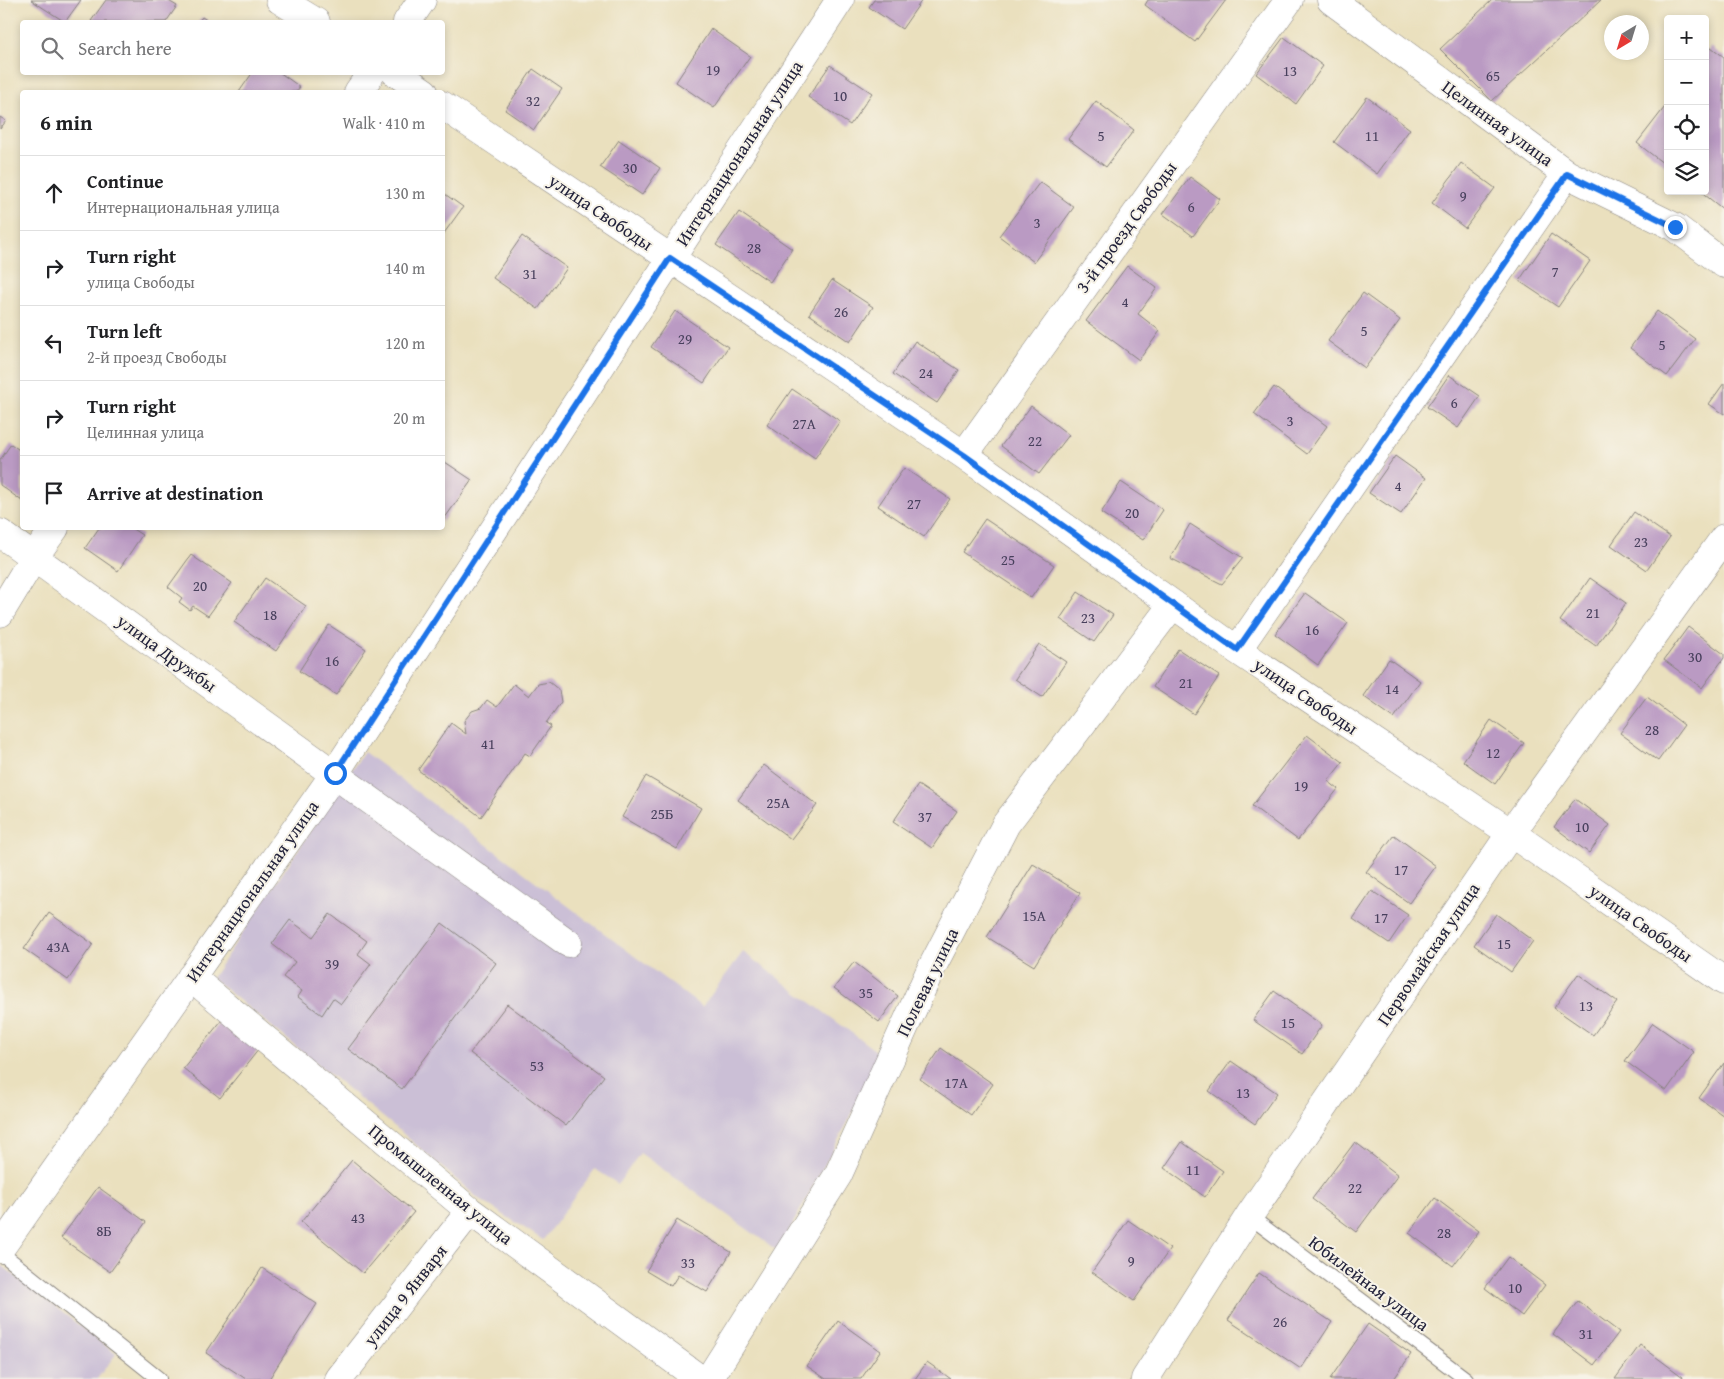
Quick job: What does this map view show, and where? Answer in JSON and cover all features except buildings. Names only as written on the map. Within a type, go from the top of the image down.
[{"type":"street","points":[[280,0],[313,20]]},
{"type":"street","points":[[407,20],[422,0]]},
{"type":"street","name":"Интернациональная улица","points":[[0,1251],[335,773],[840,0]]},
{"type":"street","name":"3-й проезд Свободы","points":[[964,455],[1289,0]]},
{"type":"street","name":"Целинная улица","points":[[1331,0],[1567,174],[1675,227],[1724,264]]},
{"type":"street","points":[[359,90],[370,75]]},
{"type":"street","points":[[399,75],[421,90]]},
{"type":"street","name":"улица Свободы","points":[[445,107],[964,455],[1237,650],[1511,833],[1724,981]]},
{"type":"street","points":[[1237,650],[1567,174]]},
{"type":"street","points":[[0,613],[34,557],[54,530]]},
{"type":"street","name":"улица Дружбы","points":[[0,533],[568,943]]},
{"type":"street","name":"Первомайская улица","points":[[1145,1379],[1249,1216],[1511,833],[1724,538]]},
{"type":"street","name":"Полевая улица","points":[[709,1379],[838,1175],[930,973],[1006,824],[1173,604]]},
{"type":"street","name":"Промышленная улица","points":[[191,977],[470,1211],[700,1379]]},
{"type":"street","name":"улица 9 Января","points":[[339,1379],[470,1211]]},
{"type":"lane","name":"Юбилейная улица","points":[[1249,1216],[1466,1379]]},
{"type":"lane","points":[[0,1251],[159,1379]]},
{"type":"shaded area","points":[[364,752],[702,1007],[743,952],[880,1054],[849,1120],[778,1251],[640,1153],[618,1184],[595,1169],[543,1240],[479,1199],[400,1131],[212,978]]},
{"type":"shaded area","points":[[0,1264],[116,1354],[97,1379],[0,1379]]},
{"type":"route","points":[[335,773],[670,258],[964,455],[1237,650],[1567,174],[1675,227]]}]
